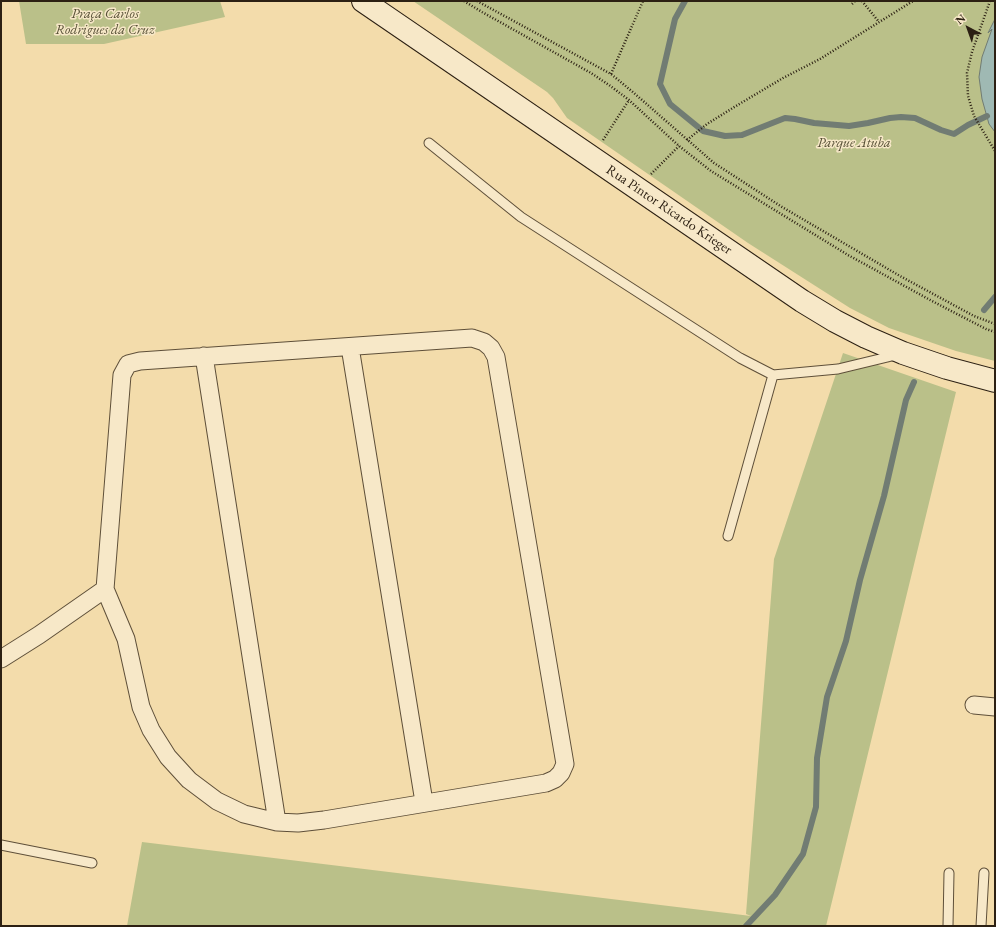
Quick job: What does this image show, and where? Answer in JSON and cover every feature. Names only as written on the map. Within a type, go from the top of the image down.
[{"type":"street","name":"Rua Pintor Ricardo Krieger","points":[[363,1],[802,301],[835,321],[866,337],[903,353],[947,368],[995,381]]},
{"type":"street","points":[[472,338],[484,342],[491,348],[496,357],[565,764],[561,773],[555,779],[546,783],[424,802],[324,820],[298,823],[277,822],[244,814],[217,801],[189,780],[168,757],[151,730],[141,707],[126,639],[105,589],[122,375],[128,364],[140,360],[350,347],[472,338]]},
{"type":"street","points":[[350,347],[424,802]]},
{"type":"street","points":[[204,356],[277,822]]},
{"type":"street","points":[[1,659],[39,635],[105,589]]},
{"type":"street","points":[[974,705],[995,707]]},
{"type":"lane","points":[[429,143],[521,217],[740,358],[773,375],[838,369],[903,353]]},
{"type":"lane","points":[[728,536],[773,375]]},
{"type":"lane","points":[[1,845],[92,863]]},
{"type":"lane","points":[[948,873],[948,926]]},
{"type":"lane","points":[[981,926],[984,873]]},
{"type":"path","points":[[464,1],[591,73],[609,85],[629,100],[678,146],[711,172],[848,255],[932,301],[986,329],[995,332]]},
{"type":"path","points":[[477,1],[611,74],[714,163],[782,207],[900,276],[974,316],[995,324]]},
{"type":"path","points":[[611,74],[643,1]]},
{"type":"path","points":[[852,4],[856,1]]},
{"type":"path","points":[[862,1],[879,22]]},
{"type":"path","points":[[687,140],[707,124],[783,78],[820,59],[913,1]]},
{"type":"path","points":[[990,1],[972,52],[967,73],[968,96],[974,116],[995,151]]},
{"type":"path","points":[[591,157],[629,100]]},
{"type":"path","points":[[637,188],[678,146]]},
{"type":"green space","name":"Praça Carlos Rodrigues da Cruz","points":[[19,1],[220,1],[225,17],[104,44],[26,44]]},
{"type":"green space","name":"Parque Atuba","points":[[413,1],[995,1],[995,361],[956,351],[889,328],[850,308],[748,243],[567,118],[547,92]]},
{"type":"green space","points":[[843,353],[956,392],[826,926],[127,926],[142,842],[751,916],[746,914],[774,559]]},
{"type":"water","points":[[995,19],[995,132],[989,124],[982,99],[979,77],[982,57],[992,29],[988,33]]},
{"type":"waterway","points":[[685,1],[675,19],[660,84],[670,104],[703,131],[725,136],[742,135],[785,118],[814,123],[849,126],[901,117],[915,118],[941,130],[954,134],[987,116]]},
{"type":"waterway","points":[[984,310],[995,297]]},
{"type":"waterway","points":[[746,926],[775,895],[803,854],[816,807],[817,758],[827,697],[846,641],[860,580],[884,496],[906,400],[914,382]]}]
